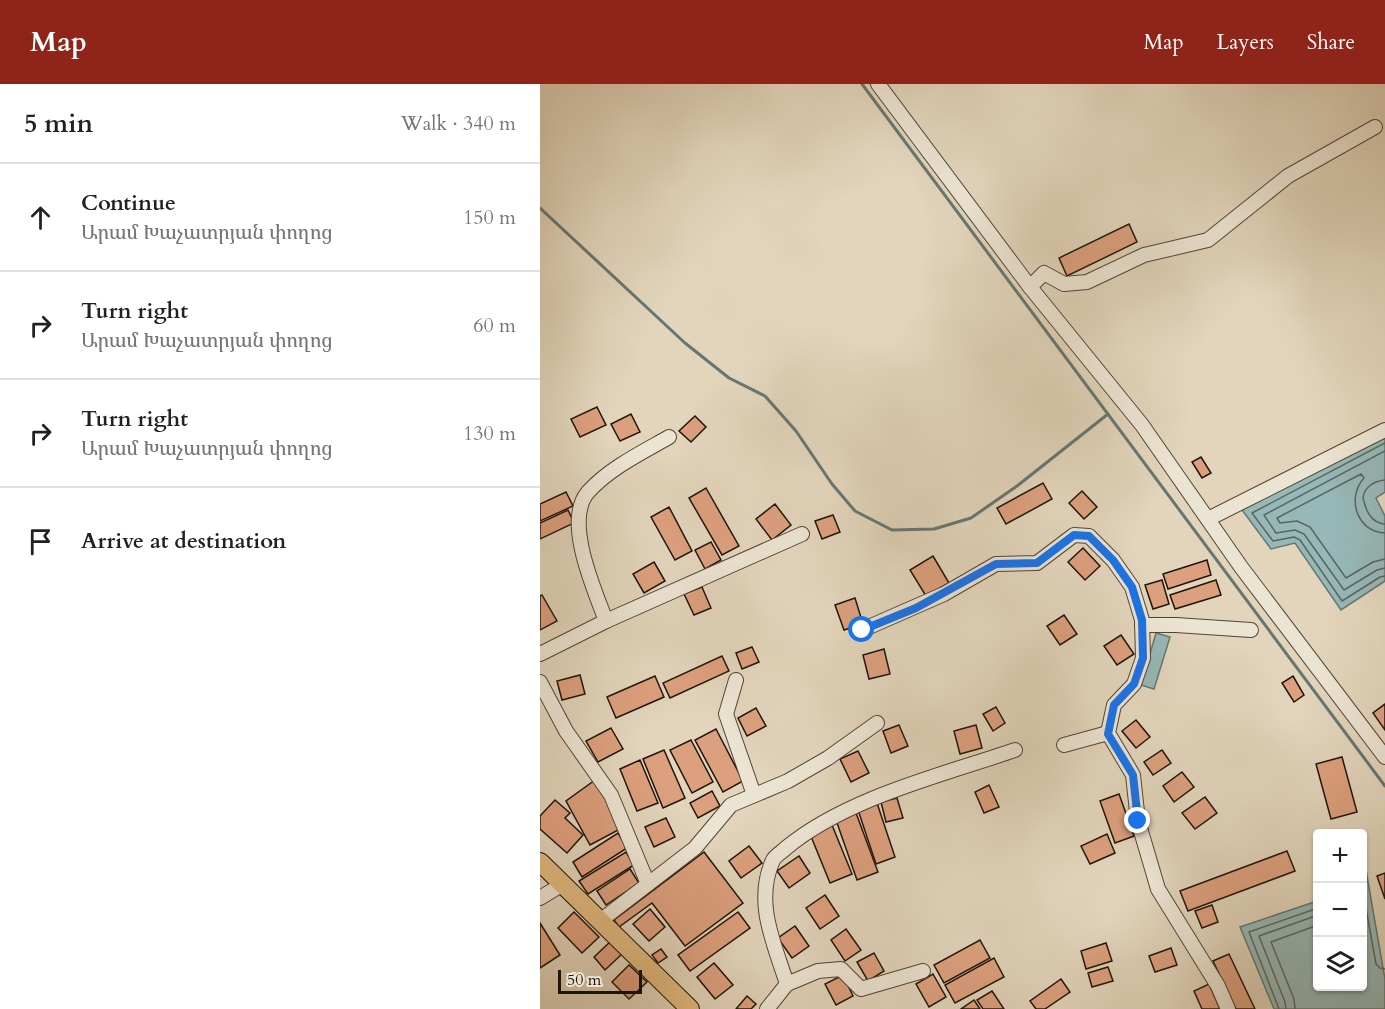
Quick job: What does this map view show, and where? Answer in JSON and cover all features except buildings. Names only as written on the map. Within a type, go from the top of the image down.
[{"type":"main road","points":[[540,862],[690,1009]]},
{"type":"street","points":[[878,84],[1030,286],[1142,425],[1241,567],[1385,757]]},
{"type":"street","points":[[1030,286],[1044,273],[1064,284],[1087,282],[1144,255],[1208,240],[1288,176],[1375,127]]},
{"type":"street","points":[[1208,519],[1385,430]]},
{"type":"street","points":[[606,621],[579,542],[579,515],[586,494],[616,468],[669,437]]},
{"type":"street","points":[[540,654],[606,621],[802,534]]},
{"type":"street","points":[[862,630],[935,599],[996,564],[1037,563],[1074,535],[1089,536],[1113,560],[1132,587],[1142,626],[1143,658],[1134,684],[1114,705],[1108,734],[1133,775],[1138,821],[1158,889],[1218,986],[1228,1009]]},
{"type":"street","points":[[1142,626],[1176,625],[1251,630]]},
{"type":"street","points":[[736,680],[726,714],[754,795]]},
{"type":"street","points":[[540,682],[566,731],[611,795],[648,884]]},
{"type":"street","points":[[600,921],[695,848],[731,805],[788,781],[828,758],[878,723]]},
{"type":"street","points":[[1064,745],[1108,734]]},
{"type":"street","points":[[787,984],[765,914],[766,885],[774,858],[799,837],[831,818],[885,794],[1015,750]]},
{"type":"street","points":[[540,898],[563,884]]},
{"type":"street","points":[[767,1009],[787,984],[818,971],[841,969],[861,989],[923,971]]},
{"type":"water","points":[[1385,436],[1385,492],[1376,498],[1385,516],[1385,581],[1341,610],[1295,543],[1271,549],[1242,510]]},
{"type":"water","points":[[1156,633],[1170,637],[1154,689],[1141,685]]},
{"type":"water","points":[[1367,876],[1385,979],[1385,1009],[1274,1009],[1240,927],[1313,902],[1313,991],[1367,991]]},
{"type":"waterway","points":[[862,84],[1385,786]]},
{"type":"waterway","points":[[540,208],[685,343],[729,378],[765,396],[796,431],[832,484],[855,511],[892,530],[934,529],[971,518],[1017,486],[1108,414]]},
{"type":"route","points":[[862,630],[916,608],[996,564],[1037,563],[1074,535],[1089,536],[1113,560],[1132,587],[1142,620],[1143,658],[1134,684],[1114,705],[1108,734],[1133,775],[1138,821]]}]
